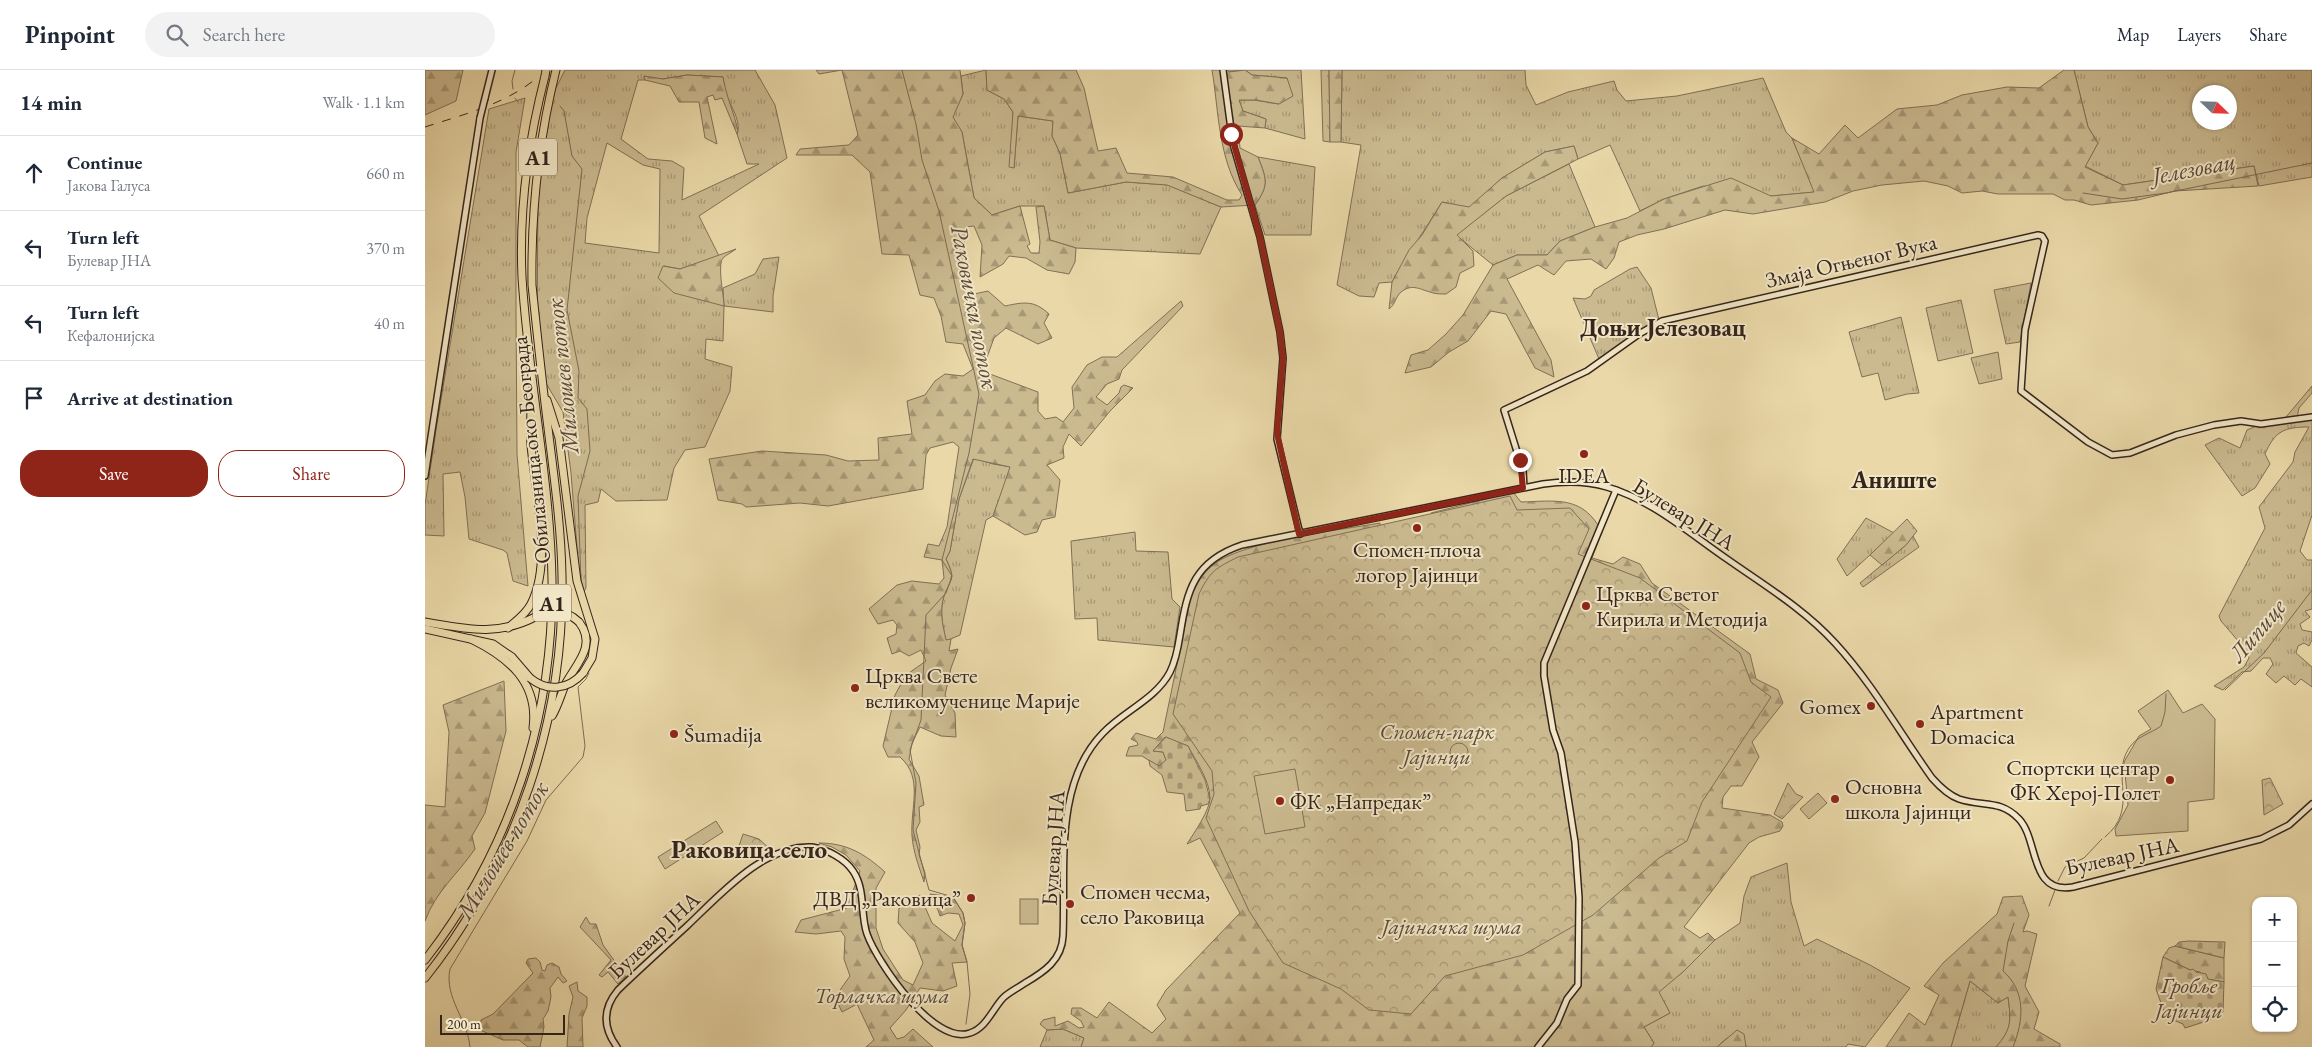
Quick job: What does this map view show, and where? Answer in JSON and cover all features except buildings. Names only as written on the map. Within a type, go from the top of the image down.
[{"type":"highway","name":"Обилазница око Београда","points":[[425,978],[471,912],[506,846],[530,786],[548,723],[559,654],[562,575],[559,516],[532,285],[532,227],[540,142],[556,70]]},
{"type":"highway","name":"Обилазница око Београда","points":[[425,960],[466,903],[490,860],[506,823],[527,765],[546,677],[552,608],[550,542],[522,277],[523,220],[530,142],[545,73]]},
{"type":"highway","points":[[508,628],[521,617],[531,604],[540,573],[541,537],[531,443],[532,377]]},
{"type":"highway","points":[[425,629],[486,641],[500,648],[530,678],[544,686],[558,688],[572,682],[587,668],[594,651],[595,639],[584,606],[574,564],[559,438],[543,388]]},
{"type":"highway","points":[[425,622],[487,631],[519,626],[548,612],[557,611],[571,615],[579,622],[585,632],[585,650],[548,723]]},
{"type":"highway","points":[[471,639],[493,650],[507,660],[521,676],[527,688],[532,703],[533,724],[527,765]]},
{"type":"main road","points":[[425,476],[481,118],[492,70]]},
{"type":"main road","points":[[1223,70],[1233,144],[1260,237],[1281,337],[1283,358],[1277,433],[1299,534]]},
{"type":"main road","name":"Змаја Огњеног Вука","points":[[1526,487],[1504,410],[1581,374],[1662,321],[2038,235],[2042,236],[2045,241],[2025,330],[2021,391],[2088,442],[2112,455],[2130,453],[2176,435],[2214,425],[2241,421],[2261,424],[2312,417]]},
{"type":"main road","name":"Булевар ЈНА","points":[[617,1047],[608,1033],[605,1018],[610,1001],[618,990],[735,881],[778,853],[802,847],[825,850],[841,859],[853,870],[859,884],[863,920],[871,943],[898,986],[909,999],[947,1032],[964,1035],[975,1030],[1007,995],[1046,970],[1059,953],[1063,936],[1067,809],[1075,776],[1088,751],[1101,736],[1157,690],[1169,674],[1177,653],[1187,596],[1194,579],[1210,561],[1229,550],[1256,542],[1526,487],[1574,482],[1602,485],[1615,490],[1643,503],[1672,520],[1797,608],[1823,631],[1856,667],[1940,787],[1961,799],[2002,806],[2019,819],[2029,834],[2039,872],[2053,885],[2065,888],[2073,887],[2252,842],[2289,825],[2312,804]]},
{"type":"main road","points":[[1538,1047],[1557,1024],[1566,1000],[1578,985],[1579,898],[1575,842],[1561,753],[1553,730],[1544,663],[1615,490]]},
{"type":"green space","points":[[425,70],[463,70],[456,101],[425,115]]},
{"type":"green space","points":[[565,70],[755,70],[775,105],[787,158],[699,216],[719,256],[680,269],[664,266],[724,306],[723,341],[706,339],[705,359],[732,367],[730,391],[705,447],[685,450],[674,468],[667,500],[616,501],[601,489],[598,502],[585,505],[586,588],[584,591],[579,572],[571,473],[563,412],[540,373],[537,340],[538,191],[551,98]],"holes":[[[687,75],[723,77],[725,92],[737,119],[737,134],[747,164],[759,164],[682,200],[684,168],[672,161],[648,159],[621,139],[638,80],[645,80],[644,77],[663,79]],[[607,143],[643,165],[660,169],[659,253],[585,243],[587,218]]]},
{"type":"green space","points":[[816,70],[842,70],[819,74]]},
{"type":"green space","points":[[842,70],[960,70],[963,94],[953,117],[962,132],[974,198],[992,215],[1020,206],[1030,244],[1027,246],[1031,253],[1039,253],[1040,242],[1036,207],[1044,206],[1050,240],[1076,248],[1075,262],[1069,274],[1047,270],[1026,258],[1009,256],[1003,264],[980,277],[982,245],[974,226],[965,227],[964,256],[974,294],[988,291],[1005,306],[1029,303],[1044,309],[1049,314],[1044,323],[1052,338],[1038,344],[1006,328],[994,338],[982,371],[1038,392],[1038,411],[1045,419],[1056,417],[1063,422],[1074,408],[1072,387],[1087,365],[1102,357],[1117,357],[1181,301],[1183,306],[1122,370],[1119,379],[1107,384],[1096,397],[1107,405],[1124,385],[1133,388],[1111,410],[1081,446],[1069,434],[1063,447],[1064,458],[1047,465],[1060,480],[1055,517],[1042,520],[1037,532],[1025,535],[993,516],[1010,467],[973,459],[959,499],[950,551],[946,559],[952,575],[942,607],[946,640],[951,639],[949,651],[958,649],[951,668],[945,695],[955,713],[956,737],[941,736],[920,727],[912,743],[909,759],[919,776],[924,805],[919,807],[920,822],[916,830],[920,847],[919,855],[925,873],[924,882],[913,842],[914,784],[912,774],[900,757],[888,757],[883,746],[895,695],[906,675],[926,661],[921,650],[909,656],[900,651],[892,654],[887,638],[896,634],[897,625],[893,620],[878,624],[869,609],[897,585],[912,581],[939,584],[944,578],[942,560],[924,557],[928,544],[939,546],[947,527],[959,447],[953,442],[930,448],[926,455],[923,489],[828,506],[800,503],[746,507],[742,504],[718,500],[709,459],[762,451],[826,455],[848,461],[879,460],[878,438],[912,434],[907,401],[925,395],[935,381],[945,374],[963,376],[973,369],[963,344],[946,342],[941,316],[934,298],[920,295],[909,255],[882,254],[870,172],[852,155],[796,155],[800,149],[849,145],[858,135]]},
{"type":"green space","points":[[986,70],[987,90],[1004,99],[1013,112],[1014,168],[1018,116],[1053,121],[1052,136],[1060,153],[1068,193],[1126,182],[1168,185],[1221,207],[1200,254],[1076,248],[1050,240],[1044,206],[1020,206],[992,215],[974,198],[962,132],[952,117],[963,94],[961,76]]},
{"type":"green space","points":[[986,70],[1076,70],[1084,88],[1098,151],[1116,148],[1127,173],[1173,177],[1227,200],[1239,200],[1242,195],[1228,166],[1224,150],[1212,70],[1228,70],[1229,72],[1245,70],[1252,75],[1287,78],[1293,96],[1279,104],[1256,100],[1239,100],[1243,111],[1266,119],[1265,128],[1238,126],[1240,148],[1258,157],[1265,182],[1263,192],[1255,205],[1221,207],[1167,185],[1126,182],[1068,193],[1060,153],[1052,136],[1053,121],[1018,116],[1014,168],[1009,167],[1013,112],[1004,99],[987,90]]},
{"type":"green space","points":[[1228,70],[1245,70],[1228,72]]},
{"type":"green space","points":[[1245,70],[1301,70],[1305,139],[1265,128],[1266,119],[1243,111],[1239,100],[1279,104],[1287,78],[1252,75]]},
{"type":"green space","points":[[1321,70],[1329,70],[1330,142],[1323,141]]},
{"type":"green space","points":[[1329,70],[1342,70],[1341,142],[1330,142]]},
{"type":"green space","points":[[1342,70],[1525,70],[1526,85],[1536,105],[1568,92],[1614,81],[1617,90],[1626,101],[1677,96],[1763,78],[1815,192],[1771,196],[1703,186],[1664,199],[1640,211],[1610,145],[1578,159],[1574,146],[1545,152],[1502,178],[1469,208],[1442,202],[1392,282],[1379,283],[1374,297],[1359,296],[1337,285],[1361,145],[1341,142]]},
{"type":"green space","points":[[2064,70],[2074,70],[2088,127],[2098,143],[2085,167],[2123,185],[2254,166],[2258,186],[2175,191],[2138,200],[2091,205],[2074,200],[2065,200],[2053,194],[1998,194],[1982,191],[1962,193],[1948,186],[1924,181],[1882,185],[1853,191],[1825,202],[1753,214],[1725,210],[1619,242],[1614,258],[1606,269],[1591,259],[1566,261],[1554,275],[1538,265],[1507,279],[1551,360],[1554,377],[1535,368],[1506,314],[1491,311],[1468,341],[1449,352],[1431,367],[1405,373],[1411,355],[1428,350],[1463,315],[1493,265],[1517,255],[1547,255],[1560,241],[1595,227],[1627,218],[1664,199],[1731,178],[1771,196],[1814,192],[1792,138],[1819,154],[1845,125],[1858,138],[1897,109],[1937,105],[1962,95],[2007,87],[2039,88]]},
{"type":"green space","points":[[2074,70],[2312,70],[2312,177],[2259,186],[2254,166],[2123,185],[2085,166],[2098,143],[2088,127]]},
{"type":"green space","points":[[687,75],[723,77],[738,131],[737,134],[722,98],[715,100],[713,95],[707,97],[717,144],[705,138],[699,102],[679,102],[670,86],[645,80],[644,76],[663,79]]},
{"type":"green space","points":[[525,98],[516,152],[516,312],[517,454],[528,586],[513,581],[507,553],[469,539],[465,497],[460,472],[443,474],[444,536],[425,535],[425,505],[436,430],[489,109]]},
{"type":"green space","points":[[1574,146],[1578,159],[1506,196],[1457,235],[1473,251],[1474,266],[1460,273],[1456,287],[1446,294],[1411,287],[1400,293],[1393,306],[1389,309],[1392,282],[1409,250],[1422,235],[1442,202],[1469,207],[1502,178],[1545,152]]},
{"type":"green space","points":[[1258,157],[1315,167],[1311,235],[1265,235],[1255,205],[1263,192],[1265,182]]},
{"type":"green space","points":[[1569,164],[1595,227],[1560,241],[1547,255],[1517,255],[1493,265],[1456,235],[1506,196]]},
{"type":"green space","points":[[736,249],[724,257],[721,262],[724,306],[674,293],[658,278],[663,266],[680,269]]},
{"type":"green space","points":[[779,257],[773,296],[773,312],[724,306],[723,288],[755,274],[763,259]]},
{"type":"green space","points":[[1637,267],[1651,288],[1659,320],[1599,359],[1573,298],[1585,299],[1591,296],[1594,290],[1630,269]]},
{"type":"green space","points":[[2031,283],[2020,342],[2006,344],[1994,290]]},
{"type":"green space","points":[[1961,300],[1973,353],[1938,361],[1926,308]]},
{"type":"green space","points":[[1901,317],[1919,393],[1885,400],[1878,373],[1862,377],[1849,332]]},
{"type":"green space","points":[[1998,352],[2002,379],[1979,384],[1971,358]]},
{"type":"green space","points":[[2312,386],[2312,393],[2299,408],[2297,418],[2312,417],[2312,515],[2300,551],[2307,560],[2312,560],[2312,609],[2305,611],[2310,617],[2300,624],[2302,630],[2312,632],[2312,640],[2309,646],[2304,643],[2298,646],[2296,653],[2312,667],[2312,687],[2301,679],[2295,685],[2284,676],[2276,683],[2266,674],[2273,664],[2270,658],[2263,658],[2251,671],[2242,672],[2223,690],[2214,686],[2244,667],[2249,658],[2246,650],[2221,621],[2219,616],[2265,528],[2259,507],[2293,462],[2295,452],[2309,427],[2287,429],[2277,435],[2265,454],[2270,464],[2255,488],[2242,496],[2205,445],[2219,438],[2240,448],[2247,430],[2261,424],[2289,419],[2286,417]]},
{"type":"green space","points":[[974,458],[1011,467],[993,516],[986,520],[960,635],[946,641],[942,607],[952,575],[946,559],[950,551],[959,499]]},
{"type":"green space","name":"Спомен-парк Јајинци","points":[[1513,492],[1521,502],[1557,501],[1577,506],[1586,512],[1595,520],[1602,532],[1592,558],[1613,564],[1623,557],[1640,564],[1652,583],[1750,654],[1756,679],[1778,690],[1783,703],[1752,742],[1759,757],[1742,786],[1731,786],[1723,797],[1722,808],[1770,815],[1782,822],[1783,826],[1780,831],[1759,837],[1749,843],[1684,927],[1700,938],[1708,933],[1715,940],[1684,971],[1659,992],[1670,1013],[1644,1027],[1654,1043],[1651,1047],[1081,1047],[1084,1038],[1063,1029],[1047,1030],[1040,1024],[1043,1020],[1055,1017],[1055,1026],[1068,1021],[1079,1028],[1084,1027],[1081,1021],[1071,1014],[1072,1008],[1081,1008],[1097,1018],[1109,1002],[1152,1033],[1166,1019],[1157,1005],[1166,990],[1240,913],[1200,838],[1187,844],[1205,815],[1210,798],[1208,785],[1188,746],[1165,737],[1153,751],[1163,752],[1166,760],[1159,767],[1142,756],[1126,756],[1129,747],[1138,745],[1137,742],[1131,739],[1136,733],[1156,739],[1163,732],[1191,596],[1206,572],[1213,565],[1246,549],[1318,533],[1380,523],[1380,546],[1416,542],[1431,513]]},
{"type":"green space","name":"Спомен-парк Јајинци","points":[[1510,496],[1517,510],[1570,508],[1589,529],[1578,554],[1640,578],[1740,653],[1751,682],[1771,697],[1702,802],[1687,841],[1659,858],[1593,915],[1523,955],[1445,976],[1411,1014],[1369,1010],[1341,989],[1283,963],[1249,911],[1206,818],[1214,794],[1212,771],[1173,714],[1199,594],[1214,571],[1238,557]]},
{"type":"green space","points":[[1866,518],[1894,533],[1847,576],[1837,559]]},
{"type":"green space","points":[[1907,519],[1917,531],[1906,545],[1882,565],[1870,555]]},
{"type":"green space","points":[[1135,532],[1136,551],[1168,552],[1172,599],[1180,607],[1174,647],[1098,640],[1097,618],[1075,619],[1071,541]]},
{"type":"green space","points":[[1913,536],[1919,547],[1863,587],[1860,583],[1906,545]]},
{"type":"green space","points":[[504,681],[506,731],[485,813],[472,836],[475,849],[441,892],[425,921],[425,805],[445,807],[449,732],[443,705]]},
{"type":"green space","name":"Спортски центар ФК Херој-Полет","points":[[2168,690],[2183,713],[2202,704],[2215,719],[2214,799],[2188,802],[2188,831],[2116,836],[2115,829],[2128,805],[2124,762],[2139,736],[2151,729],[2138,711]]},
{"type":"green space","points":[[1166,737],[1188,746],[1205,780],[1210,799],[1208,804],[1201,806],[1200,809],[1186,811],[1184,794],[1167,792],[1162,775],[1150,766],[1149,760],[1159,766],[1166,760],[1163,752],[1153,751]]},
{"type":"green space","points":[[1459,743],[1465,746],[1468,752],[1465,758],[1459,761],[1453,758],[1450,752],[1453,746]]},
{"type":"green space","name":"ФК „Напредак”","points":[[1295,769],[1305,827],[1265,834],[1254,776]]},
{"type":"green space","points":[[2270,778],[2283,804],[2264,815],[2262,780]]},
{"type":"green space","points":[[1788,783],[1796,794],[1803,797],[1782,819],[1774,814]]},
{"type":"green space","points":[[1818,793],[1827,803],[1809,819],[1800,809]]},
{"type":"green space","points":[[716,821],[723,832],[665,869],[658,857]]},
{"type":"green space","points":[[743,834],[759,839],[773,852],[760,858],[756,850],[745,856],[739,846]]},
{"type":"green space","name":"Торлачка шума","points":[[819,843],[847,847],[863,855],[885,872],[876,888],[876,928],[883,949],[903,980],[913,985],[923,963],[915,942],[898,923],[899,908],[920,895],[932,923],[955,941],[963,925],[959,914],[948,913],[940,916],[930,894],[953,897],[963,913],[965,923],[962,945],[967,962],[952,963],[957,986],[943,991],[920,988],[906,1010],[890,1028],[897,1039],[904,1037],[913,1029],[933,1047],[866,1047],[874,1040],[857,1004],[842,1012],[835,997],[850,976],[844,959],[845,937],[841,931],[816,934],[795,932],[801,920],[847,908],[860,871],[846,855],[832,847]]},
{"type":"green space","points":[[1787,863],[1791,902],[1804,946],[1817,939],[1870,965],[1910,988],[1865,1047],[1848,1044],[1846,1047],[1746,1047],[1746,1045],[1727,1038],[1717,1047],[1651,1047],[1654,1043],[1644,1027],[1670,1013],[1658,992],[1684,971],[1715,940],[1740,923],[1744,896],[1751,877]]},
{"type":"green space","points":[[2022,896],[2029,915],[2023,932],[2027,931],[2037,934],[2025,986],[2039,1012],[2034,1029],[2060,1044],[2060,1047],[1996,1047],[2008,1029],[2010,1012],[2008,997],[1998,1003],[1970,981],[1951,1047],[1886,1047],[1909,1013],[1925,1025],[1939,995],[1924,986],[1943,963],[1997,914],[2003,897]]},
{"type":"green space","points":[[1020,899],[1038,899],[1038,924],[1020,924]]},
{"type":"green space","points":[[586,917],[590,924],[596,924],[603,945],[626,977],[618,984],[608,972],[602,977],[599,975],[611,960],[580,927]]},
{"type":"green space","points":[[2179,942],[2225,942],[2224,958],[2175,946]]},
{"type":"green space","points":[[2175,946],[2224,958],[2224,982],[2207,979],[2200,972],[2190,970],[2163,957],[2169,948]]},
{"type":"green space","name":"Гробље Јајинци","points":[[2163,957],[2190,970],[2193,969],[2196,972],[2206,974],[2208,979],[2224,982],[2223,1012],[2210,1020],[2185,1028],[2183,1024],[2166,1017],[2156,989]]},
{"type":"green space","points":[[536,958],[540,962],[542,970],[545,971],[547,965],[552,963],[559,967],[561,974],[567,981],[563,983],[558,977],[550,988],[551,997],[548,1011],[543,1019],[544,1027],[540,1047],[528,1047],[519,1040],[503,1040],[480,1030],[481,1020],[493,1014],[533,973],[526,963],[528,959]]},
{"type":"green space","points":[[1970,981],[1998,1003],[2008,996],[2010,1012],[2008,1029],[2002,1041],[1996,1047],[1951,1047]]},
{"type":"green space","points":[[577,982],[578,991],[587,997],[587,1006],[582,1018],[583,1047],[567,1047],[569,1014],[573,997],[569,986]]},
{"type":"green space","points":[[1063,1029],[1084,1038],[1081,1047],[1040,1047],[1047,1030]]},
{"type":"green space","points":[[1737,1030],[1744,1034],[1746,1047],[1717,1047]]},
{"type":"waterway","name":"Милошев поток","points":[[513,89],[512,81],[515,70]]},
{"type":"waterway","name":"Раковички поток","points":[[902,70],[916,124],[922,160],[939,211],[979,394],[969,453],[942,560],[952,576],[946,593],[926,615],[921,720],[910,750],[916,783],[913,830],[929,890],[953,897],[963,913],[965,923],[962,945],[967,962],[970,994],[966,1024]]},
{"type":"waterway","name":"Милошев поток","points":[[560,106],[564,111],[572,156],[582,169],[567,310],[579,371],[578,398],[587,409],[590,451],[578,496],[581,583]]},
{"type":"waterway","name":"Јелезовац","points":[[2083,193],[2122,199],[2166,193],[2312,163]]},
{"type":"waterway","name":"Липице","points":[[2225,690],[2264,653],[2312,590]]},
{"type":"waterway","name":"Милошев поток","points":[[470,1047],[465,1027],[450,990],[450,969],[527,841],[546,800],[583,757],[585,746],[578,687],[589,673]]},
{"type":"waterway","points":[[2105,837],[2115,826],[2121,815],[2124,759],[2132,744],[2161,726],[2165,712],[2166,694]]},
{"type":"waterway","points":[[2058,881],[2065,867],[2084,858],[2102,839]]},
{"type":"waterway","points":[[2049,906],[2055,890]]},
{"type":"waterway","points":[[2013,1047],[2019,1027],[2021,1006],[2016,988],[2003,971],[2008,941],[2014,923]]},
{"type":"railway","points":[[425,127],[495,103],[533,81]]},
{"type":"place","name":"IDEA","points":[[1584,454]]},
{"type":"place","name":"Спомен-плоча логор Јајинци","points":[[1417,528]]},
{"type":"place","name":"Црква Светог Кирила и Методија","points":[[1586,606]]},
{"type":"place","name":"Црква Свете великомученице Марије","points":[[855,688]]},
{"type":"place","name":"Gomex","points":[[1871,706]]},
{"type":"place","name":"Apartment Domacica","points":[[1920,724]]},
{"type":"place","name":"Šumadija","points":[[674,734]]},
{"type":"place","name":"Спортски центар ФК Херој-Полет","points":[[2170,780]]},
{"type":"place","name":"Основна школа Јајинци","points":[[1835,799]]},
{"type":"place","name":"ФК „Напредак”","points":[[1280,801]]},
{"type":"place","name":"ДВД „Раковица”","points":[[971,898]]},
{"type":"place","name":"Спомен чесма, село Раковица","points":[[1070,904]]},
{"type":"district","name":"Доњи Јелезовац","points":[[1663,327]]},
{"type":"district","name":"Аниште","points":[[1894,479]]},
{"type":"district","name":"Раковица село","points":[[749,849]]},
{"type":"route","points":[[1231,134],[1260,237],[1282,343],[1283,358],[1277,433],[1299,534],[1523,488],[1523,471],[1520,460]]},
{"type":"park label","name":"Јајиначка шума","points":[[1452,926]]}]
